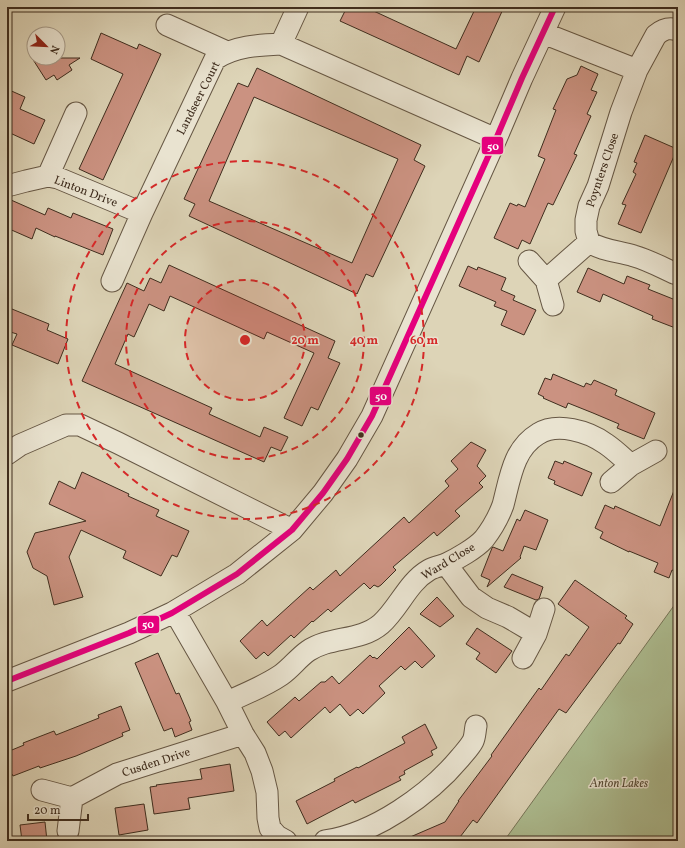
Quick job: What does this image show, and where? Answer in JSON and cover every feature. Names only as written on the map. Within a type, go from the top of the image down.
[{"type":"street","points":[[281,44],[298,7]]},
{"type":"street","points":[[7,681],[129,633],[175,612],[237,574],[292,530],[324,493],[347,459],[372,416],[522,78],[556,7]]},
{"type":"street","points":[[168,25],[226,52]]},
{"type":"street","name":"Poynters Close","points":[[589,242],[586,231],[586,220],[589,206],[598,186],[621,112],[637,70],[656,35],[667,28],[678,30]]},
{"type":"street","points":[[543,33],[637,70]]},
{"type":"street","name":"Landseer Court","points":[[112,281],[142,213],[215,59],[226,52],[251,46],[281,44],[496,139]]},
{"type":"street","points":[[48,176],[76,113]]},
{"type":"street","name":"Linton Drive","points":[[7,186],[48,176],[58,178],[142,213]]},
{"type":"street","points":[[546,280],[589,242],[596,247],[606,250],[636,256],[674,274],[678,274]]},
{"type":"street","points":[[529,261],[546,280],[553,305]]},
{"type":"street","points":[[7,454],[20,445],[66,425],[80,425],[118,442],[292,530]]},
{"type":"street","name":"Ward Close","points":[[227,702],[281,676],[296,664],[308,651],[322,644],[363,635],[381,624],[414,583],[429,570],[446,564],[464,554],[483,540],[494,524],[502,506],[510,472],[523,446],[538,433],[556,428],[570,429],[586,434],[605,443],[631,465]]},
{"type":"street","points":[[612,482],[631,465],[656,452]]},
{"type":"street","points":[[446,564],[471,597],[487,608],[525,626],[536,634]]},
{"type":"street","points":[[524,658],[536,634],[544,609]]},
{"type":"street","points":[[175,612],[255,753],[262,771],[267,792],[270,828],[277,836],[286,841]]},
{"type":"street","points":[[325,841],[340,839],[390,816],[427,791],[456,762],[473,741],[476,726]]},
{"type":"street","name":"Cusden Drive","points":[[72,798],[117,774],[243,734]]},
{"type":"street","points":[[42,790],[72,798],[68,830]]},
{"type":"green space","name":"Anton Lakes","points":[[678,600],[678,841],[504,841]]},
{"type":"building","points":[[347,7],[365,7],[456,49],[476,7],[504,7],[479,62],[467,56],[459,75],[340,21]]},
{"type":"building","points":[[101,33],[137,49],[139,44],[161,54],[103,180],[79,169],[123,74],[91,59]]},
{"type":"building","points":[[66,58],[80,58],[69,65],[72,70],[57,80],[54,75],[46,80],[37,66],[66,66]]},
{"type":"building","points":[[581,66],[598,74],[591,90],[597,92],[587,114],[591,116],[574,154],[577,155],[553,205],[548,203],[530,244],[522,240],[518,249],[494,238],[510,203],[525,207],[545,159],[538,156],[556,110],[553,109],[567,79],[577,75]]},
{"type":"building","points":[[257,68],[421,145],[414,160],[425,166],[373,277],[366,274],[357,294],[189,216],[195,204],[184,199],[238,83],[248,87]],"holes":[[[254,97],[398,159],[352,263],[209,201]]]},
{"type":"building","points":[[7,89],[25,97],[20,109],[45,120],[34,144],[10,133],[11,127],[7,137]]},
{"type":"building","points":[[645,135],[677,149],[641,233],[618,224],[626,205],[622,204],[636,174],[633,172],[637,163],[634,162]]},
{"type":"building","points":[[11,200],[45,215],[48,208],[71,218],[73,213],[113,229],[103,255],[55,237],[36,228],[32,239],[7,228],[7,209]]},
{"type":"building","points":[[169,265],[335,341],[328,358],[340,363],[318,410],[311,407],[302,426],[284,418],[314,353],[267,332],[264,339],[170,296],[164,311],[149,304],[134,337],[128,334],[115,364],[212,408],[209,414],[260,437],[264,427],[288,437],[281,451],[271,447],[264,462],[82,381],[127,283],[144,291],[150,278],[161,283]]},
{"type":"building","points":[[468,266],[477,270],[478,267],[506,278],[501,290],[515,296],[513,300],[536,310],[524,335],[501,325],[507,311],[494,306],[496,302],[459,286]]},
{"type":"building","points":[[588,268],[624,284],[627,276],[650,285],[648,289],[678,301],[678,329],[652,319],[653,316],[603,294],[600,302],[577,292]]},
{"type":"building","points":[[7,307],[49,324],[47,330],[68,339],[58,364],[12,345],[17,334],[7,331]]},
{"type":"building","points":[[553,374],[584,387],[586,383],[591,385],[594,380],[617,390],[615,395],[655,413],[644,439],[617,428],[619,424],[593,413],[568,403],[566,408],[543,398],[544,397],[538,394],[545,378],[551,380]]},
{"type":"building","points":[[471,442],[486,450],[477,466],[486,476],[479,483],[483,487],[455,511],[460,516],[437,536],[434,532],[393,567],[396,570],[381,585],[378,587],[374,585],[370,589],[364,583],[331,612],[328,609],[313,622],[312,621],[294,638],[291,635],[268,656],[264,652],[256,659],[240,641],[262,620],[267,626],[310,587],[313,590],[336,570],[340,576],[404,517],[409,523],[449,486],[445,481],[458,469],[451,461]]},
{"type":"building","points":[[555,461],[563,464],[564,461],[592,473],[582,496],[554,484],[555,481],[548,478]]},
{"type":"building","points":[[82,472],[159,510],[156,516],[189,531],[177,557],[172,555],[161,576],[123,558],[126,551],[81,530],[69,557],[83,597],[54,605],[47,576],[33,568],[27,552],[35,533],[86,521],[49,504],[59,481],[75,489]]},
{"type":"building","points":[[677,483],[678,572],[672,570],[669,578],[654,572],[658,563],[629,552],[600,538],[603,532],[595,528],[605,505],[614,509],[615,506],[660,526]]},
{"type":"building","points":[[525,510],[548,520],[536,550],[524,546],[520,557],[521,558],[487,587],[490,580],[481,576],[492,548],[493,547],[503,551],[517,519],[520,521]]},
{"type":"building","points":[[512,574],[543,587],[539,599],[536,600],[504,587]]},
{"type":"building","points":[[575,580],[627,616],[625,618],[633,624],[620,644],[618,643],[566,713],[559,709],[477,823],[473,820],[457,841],[401,841],[445,822],[458,801],[492,756],[491,755],[539,688],[541,690],[566,654],[569,656],[589,627],[558,604]]},
{"type":"building","points":[[437,597],[454,616],[440,627],[420,614]]},
{"type":"building","points":[[409,627],[435,656],[422,668],[415,661],[405,670],[401,666],[379,686],[385,693],[363,714],[358,709],[350,716],[340,704],[330,713],[325,707],[291,738],[285,731],[279,736],[267,722],[295,697],[299,701],[321,682],[325,682],[332,676],[339,684],[370,655],[377,659]]},
{"type":"building","points":[[477,628],[512,651],[496,673],[476,659],[480,653],[466,644]]},
{"type":"building","points":[[158,653],[176,694],[179,693],[191,721],[189,722],[192,730],[175,737],[172,728],[164,731],[135,663]]},
{"type":"building","points":[[121,706],[130,730],[122,733],[123,736],[76,756],[40,768],[39,766],[13,776],[12,774],[7,776],[7,752],[24,745],[23,743],[54,731],[56,735],[99,718],[98,715]]},
{"type":"building","points":[[425,724],[437,748],[431,751],[433,755],[404,771],[405,774],[399,777],[401,780],[355,803],[353,800],[307,824],[296,801],[335,781],[334,779],[405,743],[402,737]]},
{"type":"building","points":[[230,764],[234,791],[188,798],[190,809],[154,814],[150,787],[202,779],[200,769]]},
{"type":"building","points":[[144,804],[148,830],[119,835],[115,808]]},
{"type":"building","points":[[45,822],[47,841],[22,841],[20,825]]},
{"type":"transit line","name":"50","points":[[7,681],[129,633],[172,613],[237,574],[292,530],[323,493],[347,459],[372,416],[555,7]]}]
